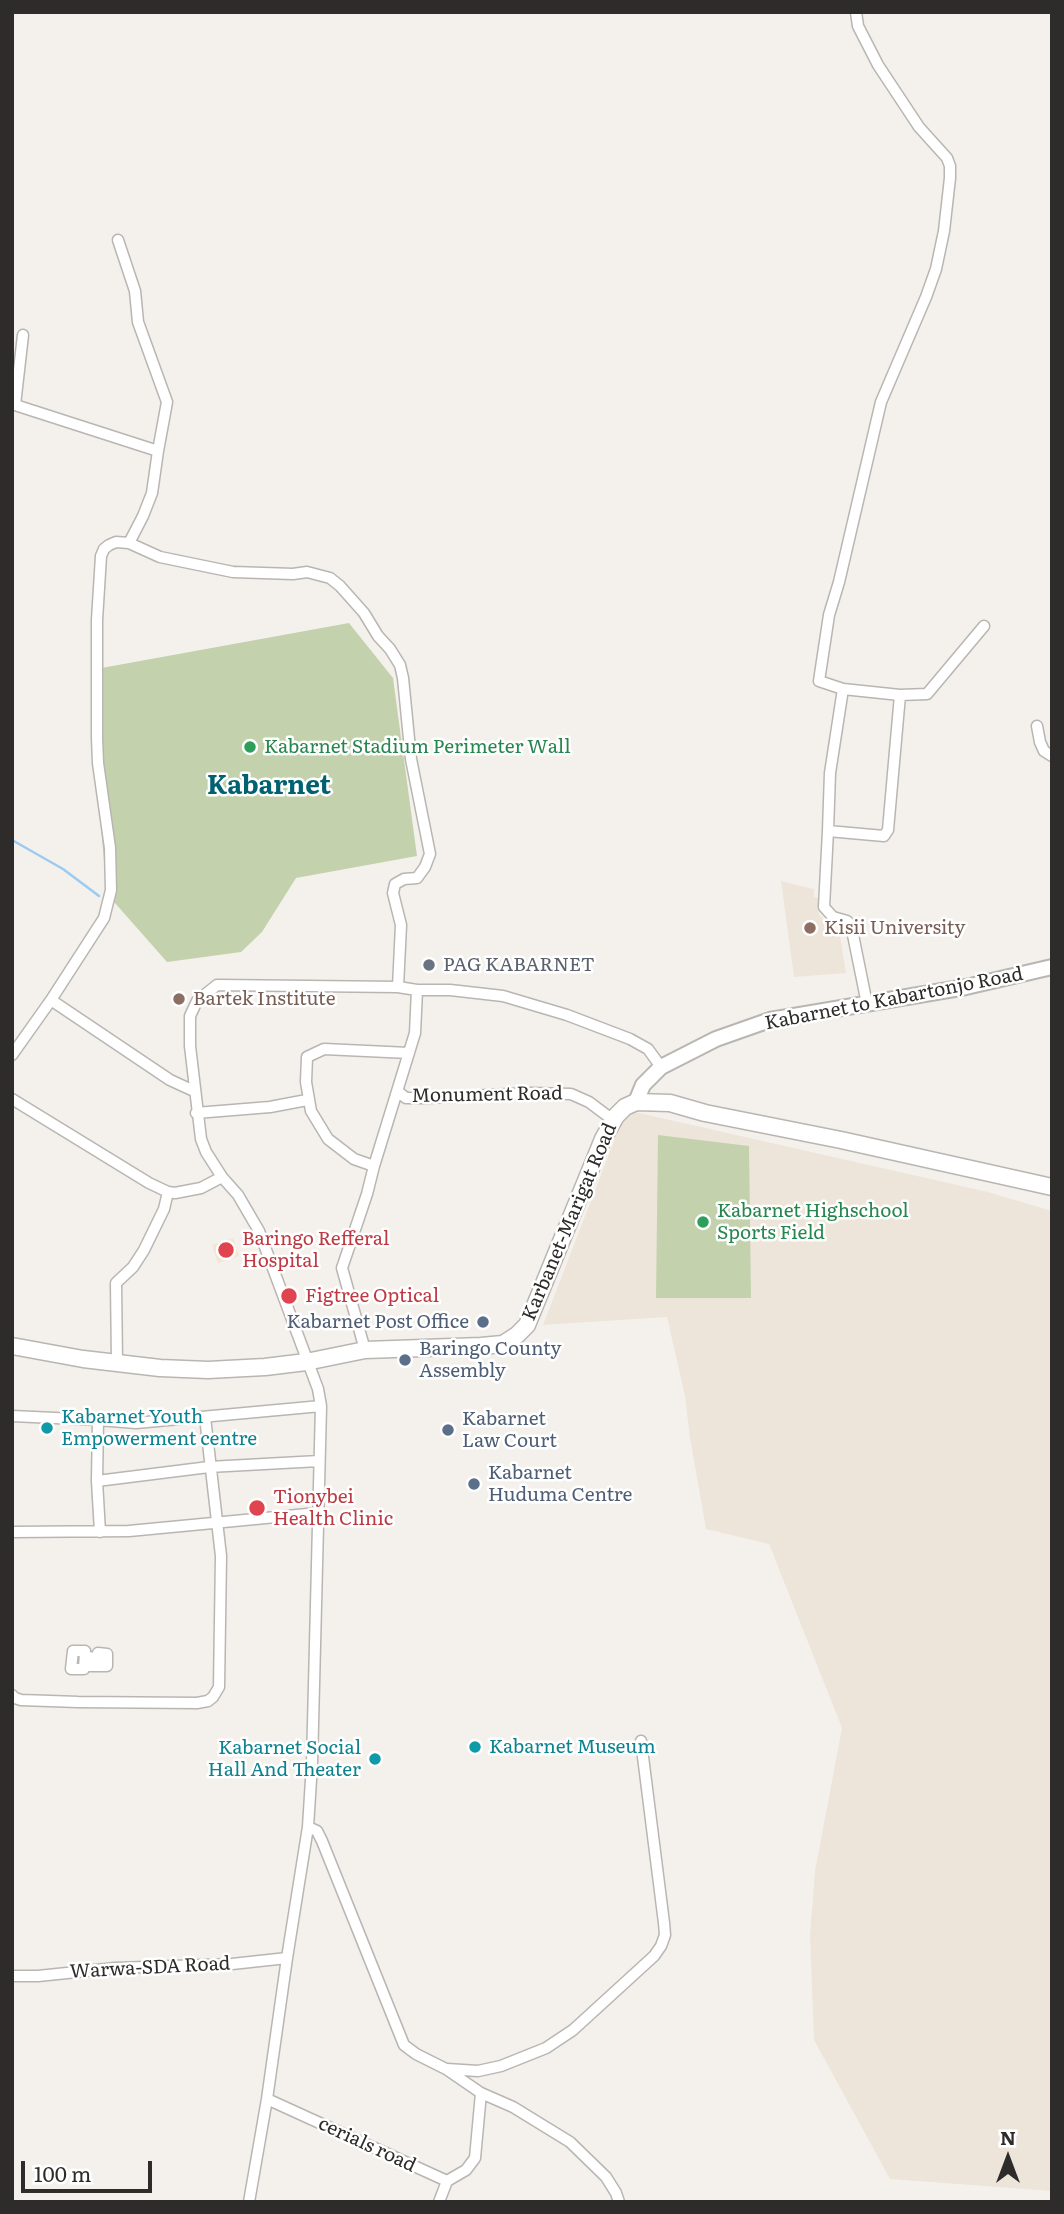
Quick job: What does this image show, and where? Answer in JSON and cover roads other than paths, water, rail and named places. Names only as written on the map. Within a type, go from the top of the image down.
[{"type":"main road","name":"Kabarnet to Kabartonjo Road","points":[[636,1101],[643,1085],[661,1067],[716,1039],[770,1020],[999,981],[1052,967]]},
{"type":"main road","name":"Karbanet-Marigat Road","points":[[12,1346],[117,1363],[208,1370],[306,1362],[365,1350],[503,1343],[527,1325],[603,1139],[613,1120],[625,1107],[636,1101]]},
{"type":"main road","points":[[636,1101],[670,1103],[705,1113],[1052,1187]]},
{"type":"street","points":[[856,12],[858,26],[878,65],[919,127],[947,159],[950,178],[944,231],[936,269],[881,402],[830,615],[819,681],[843,689],[900,695],[928,694],[984,626]]},
{"type":"street","points":[[118,240],[135,290],[138,322],[167,402],[152,493],[129,543]]},
{"type":"street","points":[[23,335],[14,405],[158,451]]},
{"type":"street","points":[[12,1055],[104,918],[111,890],[110,848],[98,763],[97,620],[101,556],[104,549],[116,542],[129,543],[160,557],[205,568],[233,572],[307,572],[330,578],[364,613],[378,636],[390,649],[400,665],[403,678],[411,759],[430,854],[425,867],[416,878],[404,879],[395,884],[393,893],[401,934],[398,987]]},
{"type":"street","points":[[843,689],[830,773],[824,907],[832,917],[847,921],[851,925],[867,1004]]},
{"type":"street","points":[[828,831],[843,834],[886,834],[890,818],[900,695]]},
{"type":"street","points":[[1038,726],[1044,751],[1052,756]]},
{"type":"street","points":[[249,2202],[308,1827],[313,1765],[321,1406],[318,1389],[259,1231],[238,1195],[222,1177],[203,1146],[196,1113],[190,1016],[197,1001],[217,985],[450,990],[503,996],[567,1015],[630,1039],[648,1049],[661,1067]]},
{"type":"street","points":[[365,1350],[342,1268],[368,1194],[415,1033],[417,990]]},
{"type":"street","points":[[51,1000],[170,1080],[194,1090]]},
{"type":"street","points":[[374,1166],[354,1159],[328,1139],[307,1100],[305,1063],[311,1053],[324,1049],[409,1053]]},
{"type":"street","name":"Monument Road","points":[[397,1091],[406,1098],[570,1094],[589,1102],[613,1120]]},
{"type":"street","points":[[12,1099],[149,1184],[168,1192],[201,1188],[222,1177]]},
{"type":"street","points":[[196,1113],[270,1107],[307,1100]]},
{"type":"street","points":[[117,1363],[116,1283],[133,1267],[144,1250],[164,1209],[168,1192]]},
{"type":"street","points":[[12,1416],[136,1423],[321,1406]]},
{"type":"street","points":[[12,1695],[21,1700],[78,1702],[197,1703],[213,1697],[219,1687],[221,1556],[205,1417]]},
{"type":"street","points":[[98,1420],[100,1532]]},
{"type":"street","points":[[97,1481],[209,1467],[319,1461]]},
{"type":"street","points":[[12,1532],[100,1532],[318,1513]]},
{"type":"street","points":[[446,2068],[478,2071],[501,2066],[546,2048],[573,2030],[662,1946],[665,1936],[664,1923],[641,1741]]},
{"type":"street","points":[[308,1827],[317,1831],[322,1841],[404,2045],[416,2054],[446,2068],[481,2094],[513,2107],[570,2142],[606,2177],[619,2202]]},
{"type":"street","name":"Warwa-SDA Road","points":[[12,1976],[115,1968],[232,1964],[287,1958]]},
{"type":"street","points":[[439,2202],[447,2182],[466,2170],[475,2158],[481,2094]]},
{"type":"street","name":"cerials road","points":[[267,2099],[447,2182]]},
{"type":"waterway","points":[[12,840],[63,869],[99,896]]},
{"type":"place","name":"Kabarnet Stadium Perimeter Wall","points":[[250,747]]},
{"type":"place","name":"Kisii University","points":[[810,928]]},
{"type":"place","name":"PAG KABARNET","points":[[429,965]]},
{"type":"place","name":"Bartek Institute","points":[[179,999]]},
{"type":"place","name":"Kabarnet Highschool Sports Field","points":[[703,1222]]},
{"type":"place","name":"Baringo Refferal Hospital","points":[[226,1250]]},
{"type":"place","name":"Figtree Optical","points":[[289,1296]]},
{"type":"place","name":"Kabarnet Post Office","points":[[483,1322]]},
{"type":"place","name":"Baringo County Assembly","points":[[405,1360]]},
{"type":"place","name":"Kabarnet Youth Empowerment centre","points":[[47,1428]]},
{"type":"place","name":"Kabarnet Law Court","points":[[448,1430]]},
{"type":"place","name":"Kabarnet Huduma Centre","points":[[474,1484]]},
{"type":"place","name":"Tionybei Health Clinic","points":[[257,1508]]},
{"type":"place","name":"Kabarnet Museum","points":[[475,1747]]},
{"type":"place","name":"Kabarnet Social Hall And Theater","points":[[375,1759]]},
{"type":"district","name":"Kabarnet","points":[[269,786]]}]
